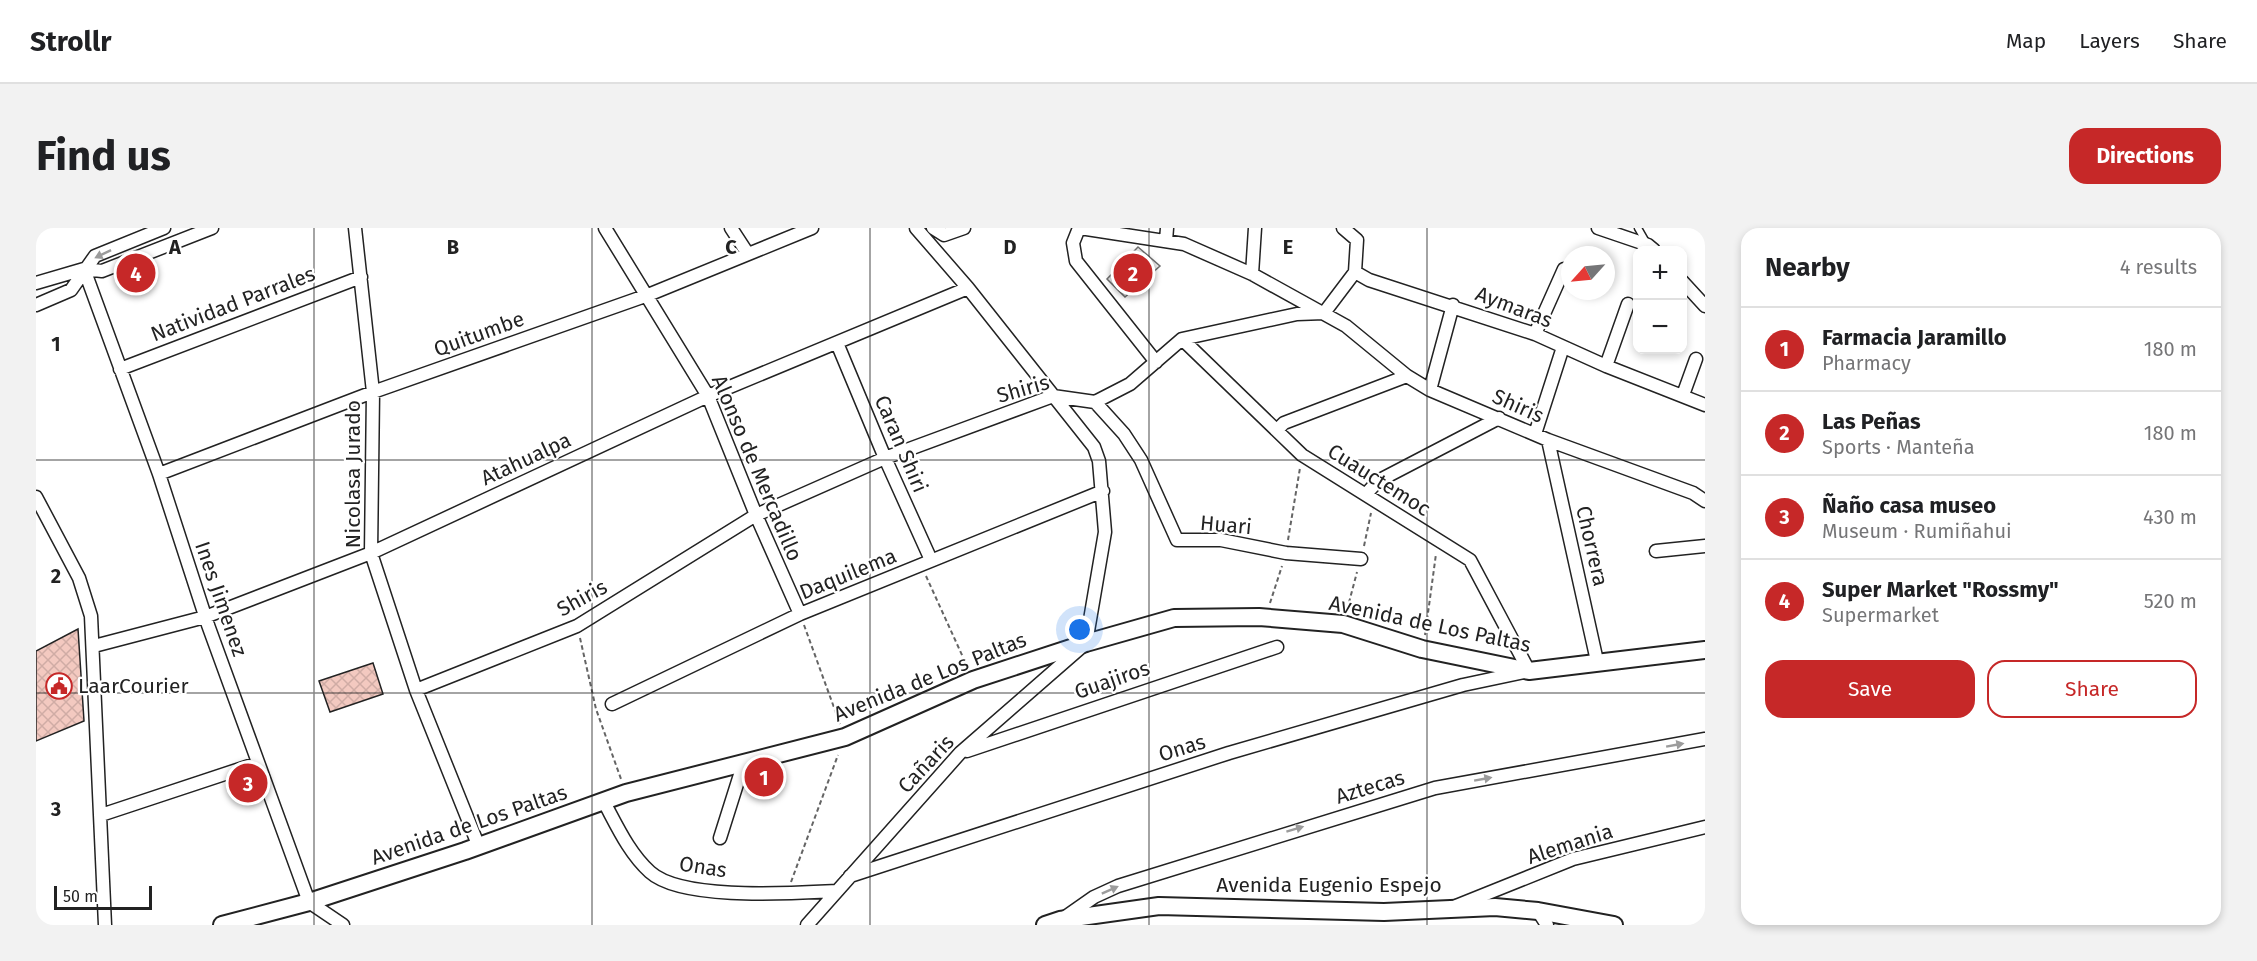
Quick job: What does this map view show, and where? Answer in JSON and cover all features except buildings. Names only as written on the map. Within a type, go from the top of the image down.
[{"type":"main road","name":"Avenida de Los Paltas","points":[[222,925],[309,902],[479,847],[626,793],[845,737],[973,680],[1086,643],[1174,618],[1265,617],[1343,624],[1422,649],[1528,671],[1597,661],[1705,650]]},
{"type":"main road","name":"Avenida Eugenio Espejo","points":[[1049,924],[1159,906],[1387,918],[1450,909],[1495,907],[1542,918],[1614,925]]},
{"type":"street","points":[[36,305],[71,290],[95,256],[164,228]]},
{"type":"street","points":[[36,283],[84,269],[102,271],[212,228]]},
{"type":"street","name":"Nicolasa Jurado","points":[[355,228],[373,392],[370,553],[416,690],[479,847]]},
{"type":"street","name":"Alonso de Mercadillo","points":[[605,228],[708,396],[756,515],[800,614]]},
{"type":"street","points":[[731,228],[748,254]]},
{"type":"street","name":"Quitumbe","points":[[159,474],[373,392],[648,295],[812,228]]},
{"type":"street","points":[[916,228],[968,288],[1094,447],[1100,461],[1105,532],[1086,643]]},
{"type":"street","points":[[933,228],[944,235],[964,228]]},
{"type":"street","points":[[1079,228],[1073,243],[1076,261],[1156,362]]},
{"type":"street","name":"Shiris","points":[[1079,228],[1166,234],[1252,274],[1346,326],[1407,376],[1430,390],[1548,440],[1693,493],[1705,501]]},
{"type":"street","points":[[1252,274],[1255,228]]},
{"type":"street","points":[[1095,402],[1130,384],[1182,339],[1297,314],[1323,313],[1355,272],[1357,240],[1343,228]]},
{"type":"street","points":[[1598,228],[1646,246]]},
{"type":"street","name":"Ines Jimenez","points":[[84,269],[159,474],[205,617],[309,902]]},
{"type":"street","name":"Aymaras","points":[[1355,272],[1379,284],[1453,305],[1535,334],[1606,366],[1705,405]]},
{"type":"street","points":[[1535,334],[1561,276]]},
{"type":"street","name":"Natividad Parrales","points":[[120,369],[361,277]]},
{"type":"street","points":[[1687,286],[1705,306]]},
{"type":"street","name":"Atahualpa","points":[[94,646],[205,617],[370,553],[708,396],[968,288]]},
{"type":"street","points":[[1606,366],[1628,304]]},
{"type":"street","points":[[1430,390],[1453,305]]},
{"type":"street","name":"Cuauctemoc","points":[[1182,339],[1302,455],[1470,560],[1528,671]]},
{"type":"street","name":"Caran Shiri","points":[[837,343],[926,562]]},
{"type":"street","points":[[1535,434],[1563,347]]},
{"type":"street","points":[[1683,395],[1696,359]]},
{"type":"street","points":[[1277,430],[1284,423],[1407,376]]},
{"type":"street","name":"Shiris","points":[[416,690],[577,626],[756,515],[885,458],[1053,396],[1095,402]]},
{"type":"street","name":"Huari","points":[[1095,402],[1124,434],[1141,460],[1176,540],[1226,540],[1286,553],[1361,559]]},
{"type":"street","points":[[1366,494],[1377,481],[1499,418]]},
{"type":"street","name":"Chorrera","points":[[1548,440],[1597,661]]},
{"type":"street","name":"Daquilema","points":[[612,704],[800,614],[1103,491]]},
{"type":"street","points":[[36,497],[79,578],[91,616],[105,925]]},
{"type":"street","points":[[1656,551],[1705,546]]},
{"type":"street","name":"Cañaris","points":[[807,925],[960,753],[1086,643]]},
{"type":"street","name":"Guajiros","points":[[960,753],[1277,647]]},
{"type":"street","name":"Onas","points":[[850,876],[1229,753],[1463,685],[1528,671]]},
{"type":"street","name":"Aztecas","points":[[1049,924],[1094,897],[1118,886],[1435,788],[1705,740]]},
{"type":"street","points":[[720,838],[744,762]]},
{"type":"street","points":[[101,815],[258,763]]},
{"type":"street","name":"Onas","points":[[604,802],[631,850],[650,873],[668,883],[703,891],[787,893],[836,891]]},
{"type":"street","name":"Alemania","points":[[1450,909],[1573,859],[1705,827]]},
{"type":"street","points":[[309,902],[343,925]]},
{"type":"lane","points":[[1638,228],[1650,246]]},
{"type":"path","points":[[1265,617],[1286,553],[1302,455]]},
{"type":"path","points":[[1422,649],[1438,541]]},
{"type":"path","points":[[926,562],[973,680]]},
{"type":"path","points":[[787,893],[813,817],[845,737],[800,614]]},
{"type":"path","points":[[577,626],[596,709],[626,793]]},
{"type":"shaded area","points":[[1138,247],[1160,266],[1125,297],[1107,279]]},
{"type":"place","name":"Super Market \"Rossmy\"","points":[[136,273]]},
{"type":"place","name":"Las Peñas","points":[[1133,273]]},
{"type":"place","name":"LaarCourier","points":[[59,686]]},
{"type":"place","name":"Farmacia Jaramillo","points":[[764,777]]},
{"type":"place","name":"Ñaño casa museo","points":[[248,783]]}]
